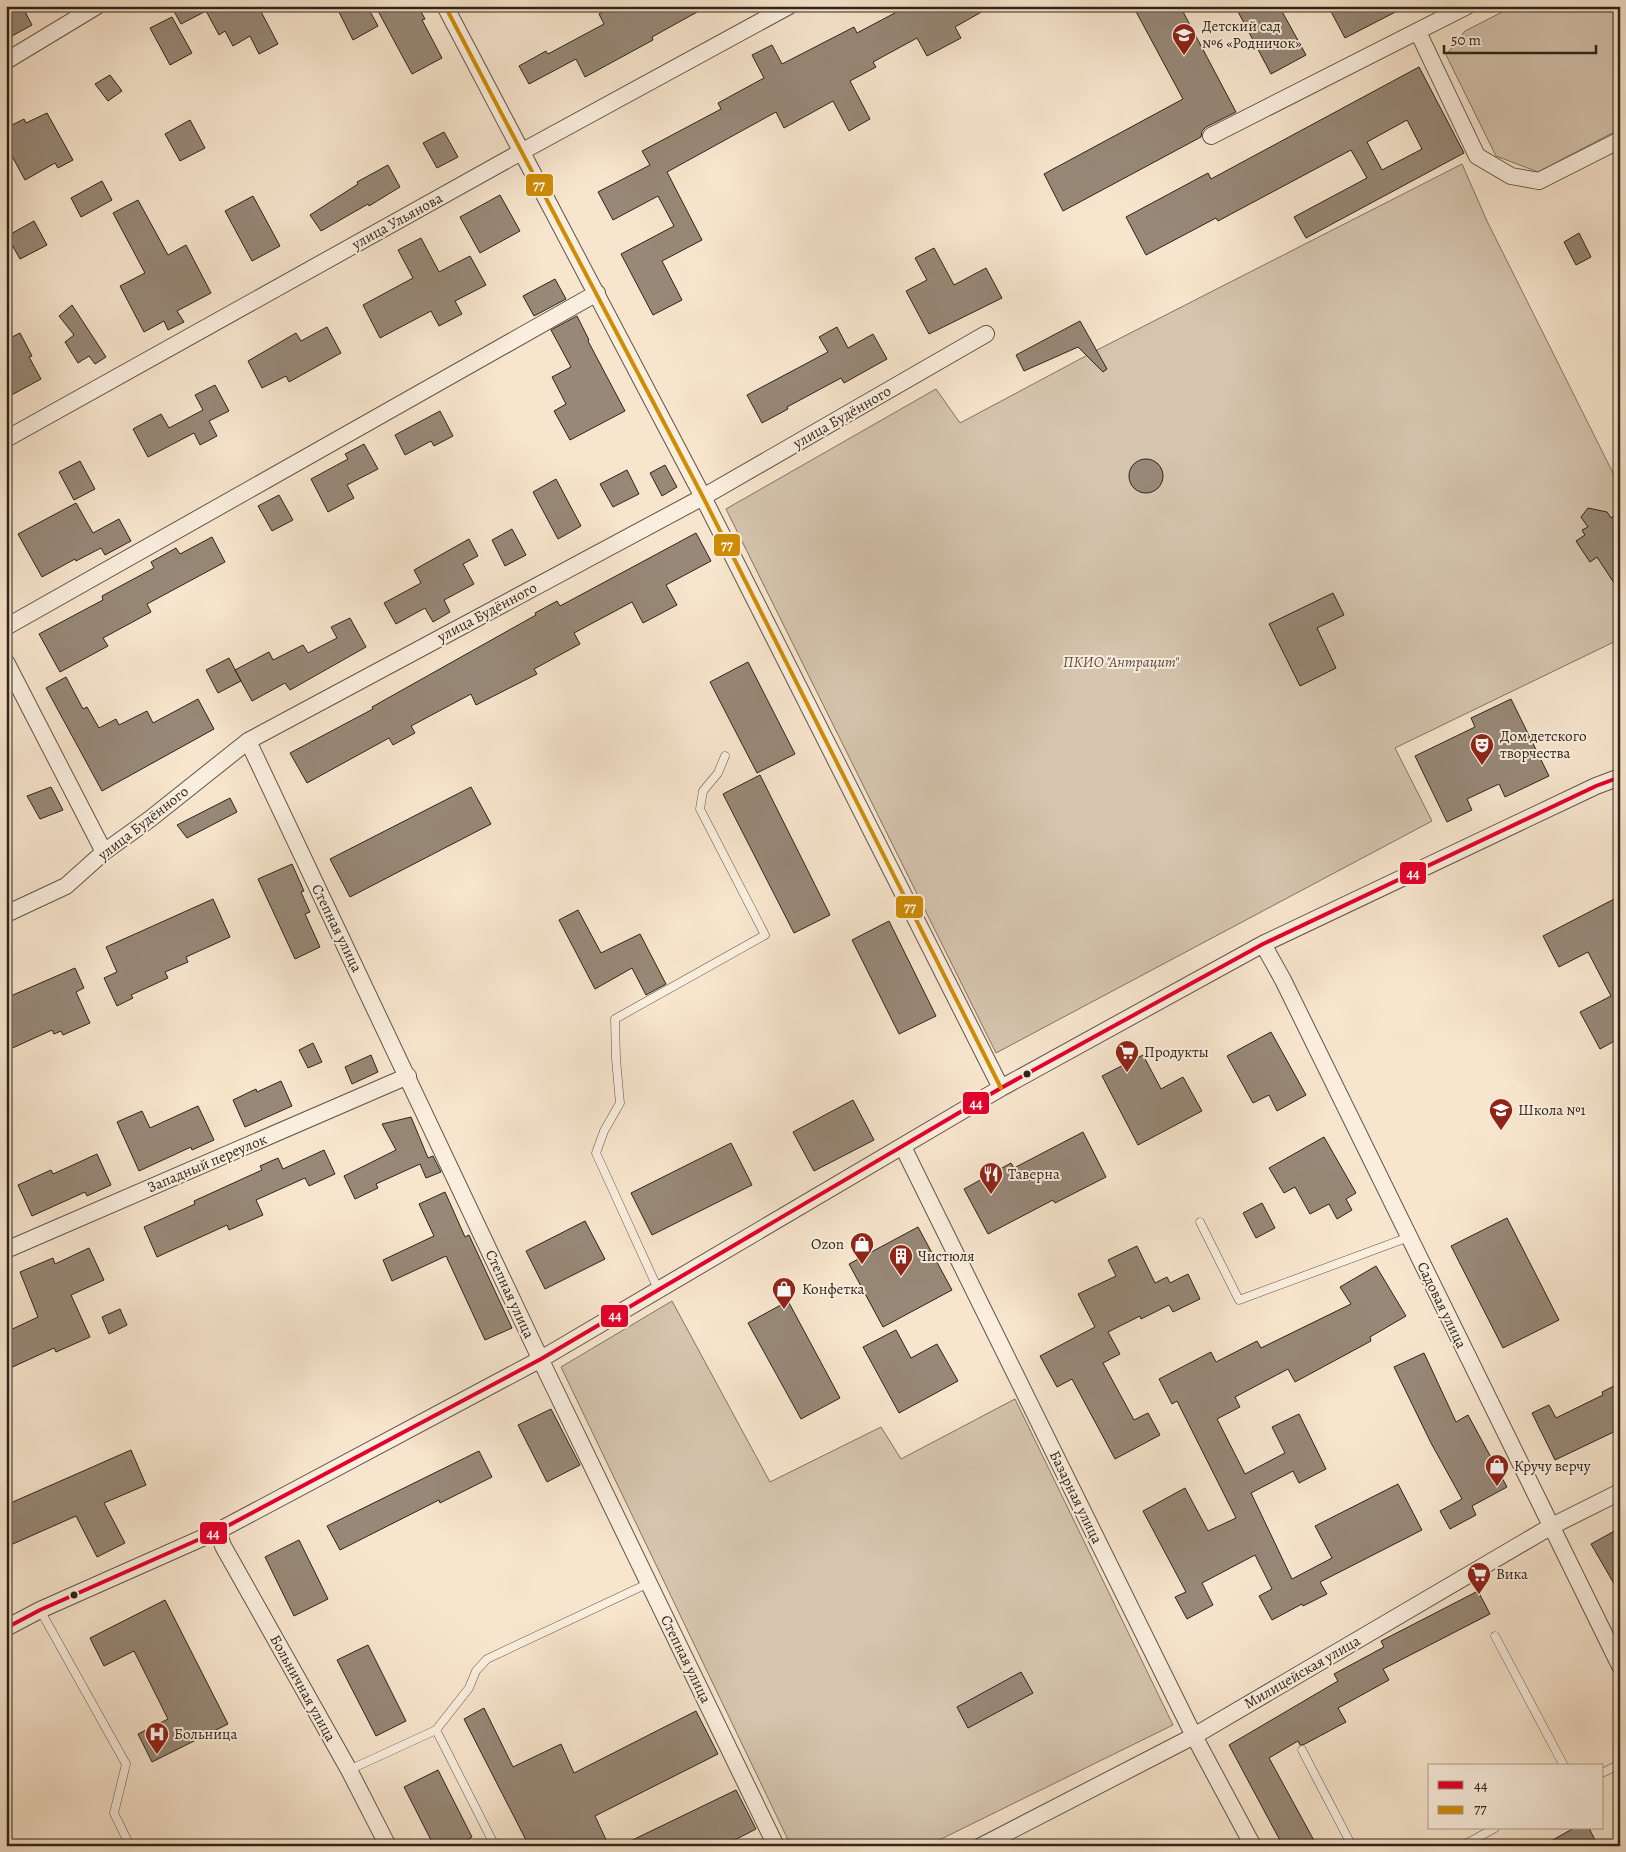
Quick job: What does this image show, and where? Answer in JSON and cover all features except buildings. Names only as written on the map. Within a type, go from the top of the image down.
[{"type":"street","points":[[6,61],[97,6]]},
{"type":"street","points":[[444,6],[703,497],[1001,1088]]},
{"type":"street","name":"улица Ульянова","points":[[6,439],[520,152],[789,6]]},
{"type":"street","points":[[1211,136],[1467,6]]},
{"type":"street","points":[[1418,32],[1477,156],[1511,176],[1539,181],[1620,140]]},
{"type":"street","points":[[6,627],[597,293]]},
{"type":"street","name":"улица Будённого","points":[[6,914],[66,886],[104,852],[150,819],[248,741],[703,497],[986,334]]},
{"type":"street","points":[[6,662],[104,852]]},
{"type":"street","name":"Степная улица","points":[[248,741],[541,1359],[776,1846]]},
{"type":"street","points":[[6,1628],[40,1610],[218,1531],[541,1359],[1001,1088],[1263,944],[1596,786],[1620,777]]},
{"type":"street","name":"Садовая улица","points":[[1263,944],[1283,980],[1550,1527],[1620,1666]]},
{"type":"street","name":"Западный переулок","points":[[6,1250],[408,1076]]},
{"type":"street","name":"Базарная улица","points":[[903,1147],[1194,1736],[1253,1846]]},
{"type":"street","name":"Милицейская улица","points":[[981,1846],[1194,1736],[1550,1527],[1620,1492]]},
{"type":"street","name":"Больничная улица","points":[[218,1531],[223,1546],[349,1770],[388,1846]]},
{"type":"lane","points":[[658,1289],[596,1153],[604,1131],[620,1103],[615,1019],[765,935],[700,809],[703,791],[718,773],[725,756]]},
{"type":"lane","points":[[1200,1222],[1239,1300],[1409,1237]]},
{"type":"lane","points":[[349,1770],[436,1730],[469,1688],[476,1671],[487,1659],[649,1583]]},
{"type":"lane","points":[[40,1610],[126,1764],[114,1813],[130,1846]]},
{"type":"lane","points":[[1495,1636],[1563,1764]]},
{"type":"lane","points":[[436,1730],[495,1846]]},
{"type":"lane","points":[[1302,1750],[1352,1846]]},
{"type":"lane","points":[[1604,1772],[1620,1764]]},
{"type":"lane","points":[[1462,1846],[1491,1830]]},
{"type":"green space","points":[[1514,6],[1620,6],[1620,129],[1538,172],[1496,156],[1446,55],[1465,31]]},
{"type":"green space","name":"ПКИО \"Антрацит\"","points":[[1462,164],[1487,221],[1620,487],[1620,639],[1395,748],[1432,821],[996,1053],[726,509],[936,389],[960,423],[1097,350]]},
{"type":"green space","points":[[672,1301],[770,1482],[881,1427],[901,1459],[1015,1399],[1173,1725],[927,1846],[791,1846],[561,1367]]},
{"type":"transit line","name":"77","points":[[445,6],[703,497],[1001,1088]]},
{"type":"transit line","name":"44","points":[[6,1628],[40,1610],[218,1531],[541,1359],[1001,1088],[1263,944],[1596,786],[1620,777]]},
{"type":"place","name":"Детский сад №6 «Родничок»","points":[[1184,56]]},
{"type":"place","name":"Дом детского творчества","points":[[1482,766]]},
{"type":"place","name":"Продукты","points":[[1127,1073]]},
{"type":"place","name":"Школа №1","points":[[1501,1131]]},
{"type":"place","name":"Таверна","points":[[991,1195]]},
{"type":"place","name":"Ozon","points":[[862,1265]]},
{"type":"place","name":"Чистюля","points":[[901,1277]]},
{"type":"place","name":"Конфетка","points":[[784,1310]]},
{"type":"place","name":"Кручу верчу","points":[[1497,1487]]},
{"type":"place","name":"Вика","points":[[1479,1595]]},
{"type":"place","name":"Больница","points":[[157,1755]]}]
